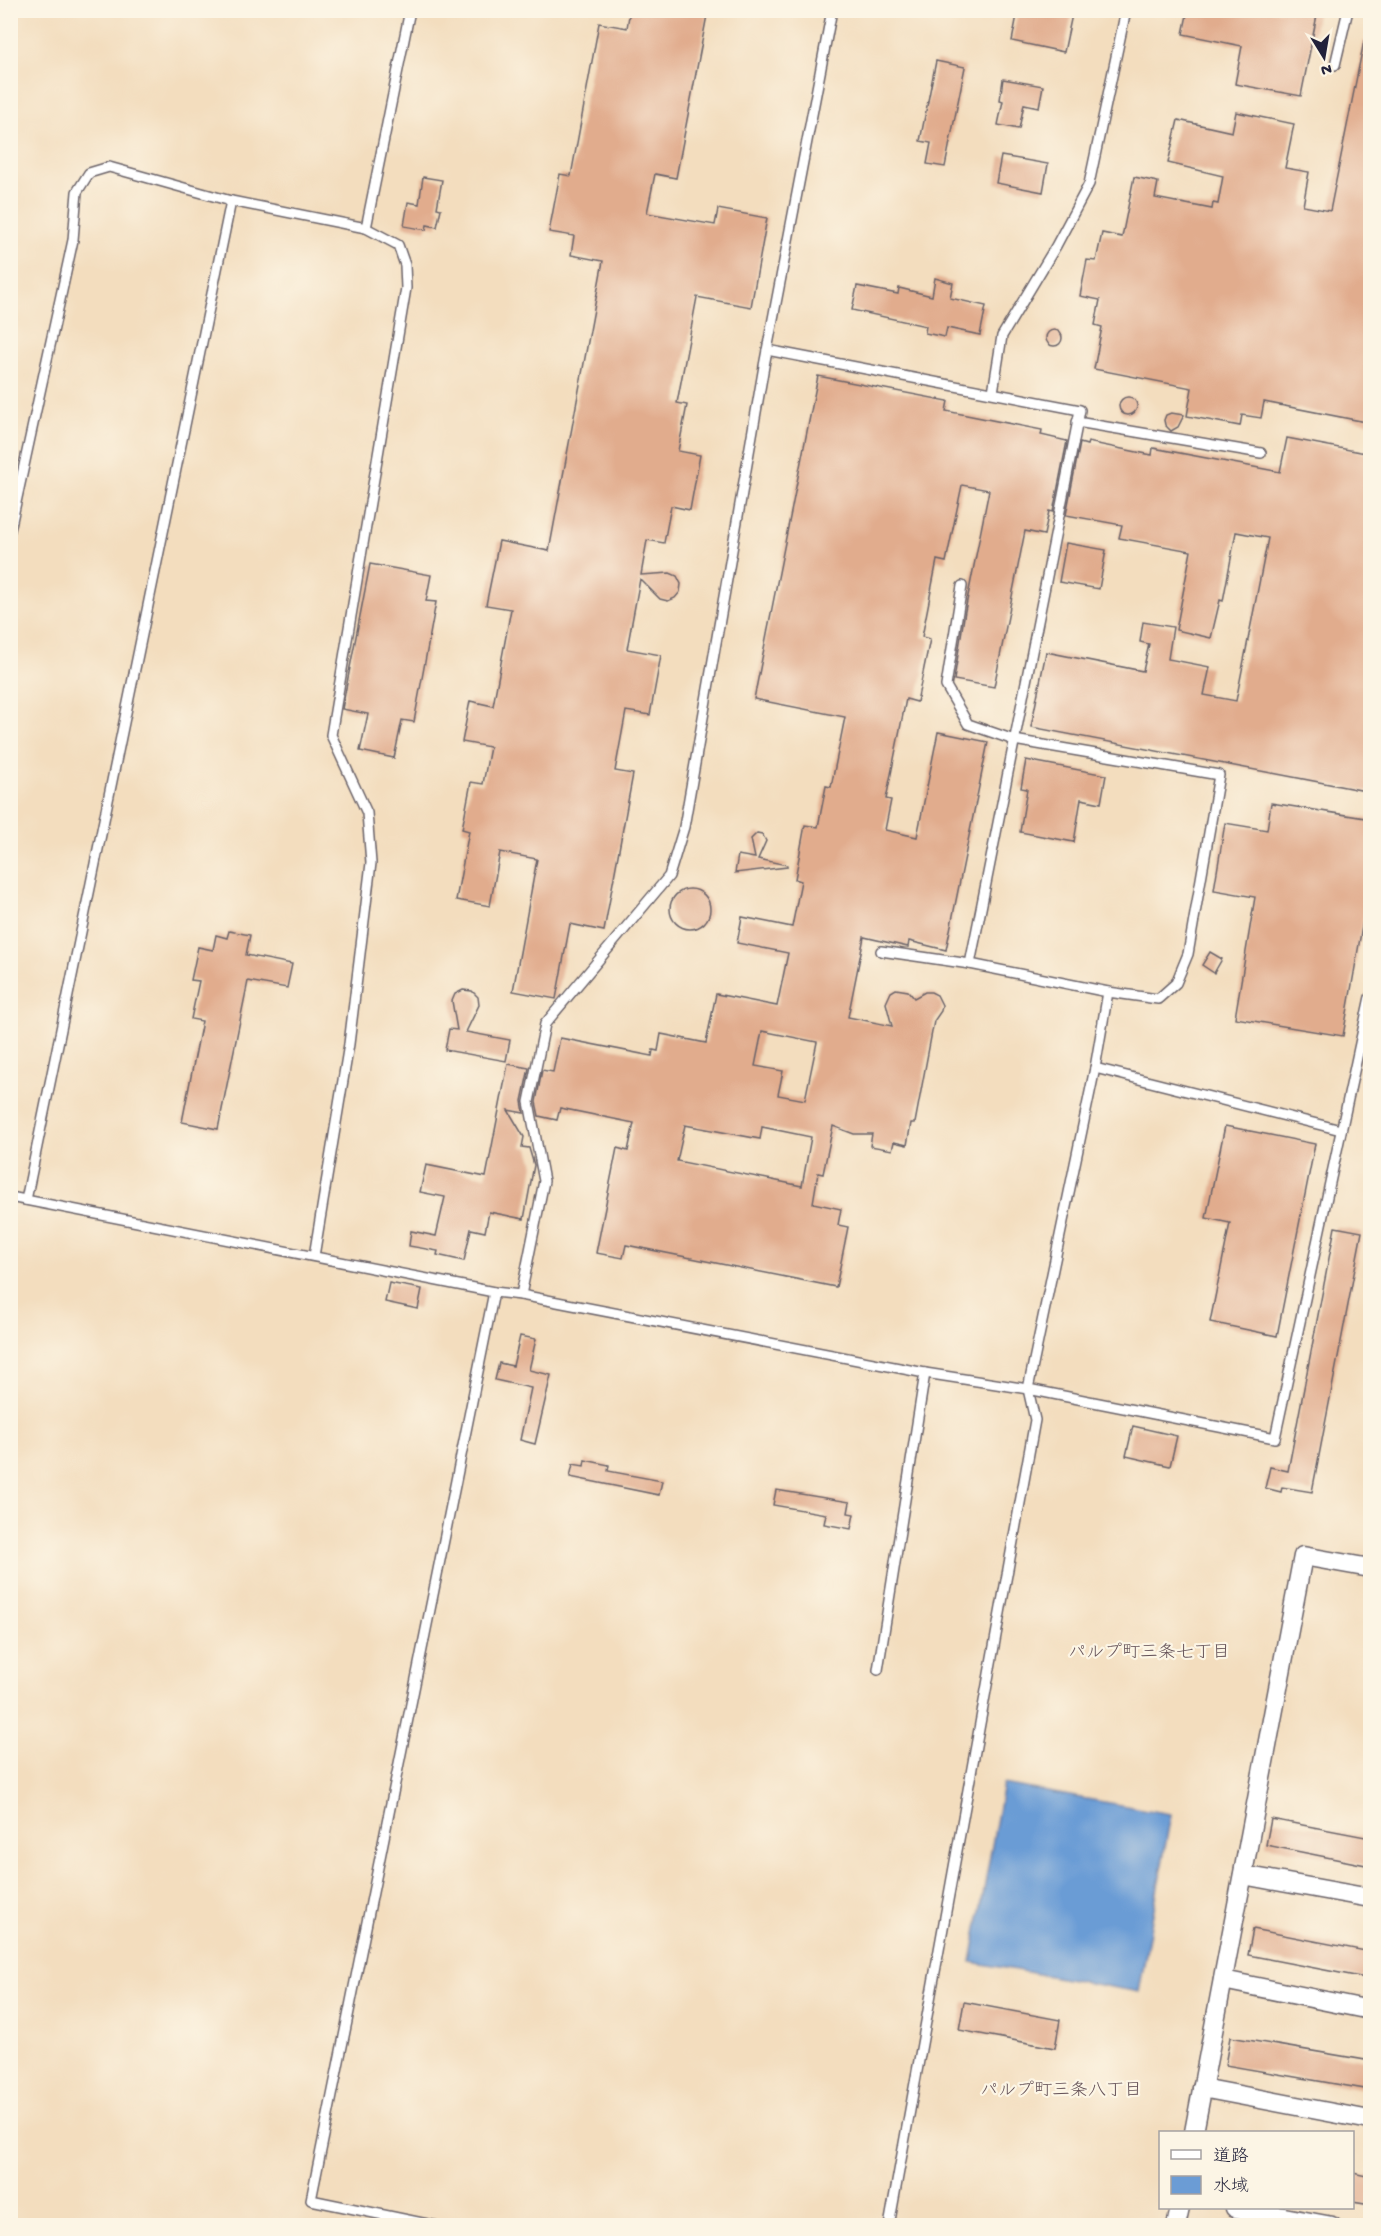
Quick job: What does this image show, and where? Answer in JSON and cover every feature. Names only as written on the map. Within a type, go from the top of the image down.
[{"type":"street","points":[[1194,2131],[1303,1556],[1371,1568]]},
{"type":"street","points":[[1243,1875],[1371,1899]]},
{"type":"street","points":[[1223,1980],[1371,2010]]},
{"type":"street","points":[[1202,2088],[1371,2120]]},
{"type":"street","points":[[1176,2226],[1180,2209]]},
{"type":"street","points":[[1240,2209],[1332,2226]]},
{"type":"lane","points":[[366,228],[410,10]]},
{"type":"lane","points":[[521,1295],[544,1181],[529,1102],[545,1024],[669,876],[684,827],[767,350],[832,10]]},
{"type":"lane","points":[[993,392],[1002,336],[1056,246],[1089,184],[1126,10]]},
{"type":"lane","points":[[1335,65],[1348,10]]},
{"type":"lane","points":[[10,531],[73,240],[77,192],[88,173],[109,167],[231,201],[366,228],[398,245],[405,265],[406,288],[331,735],[367,813],[371,863],[349,1044],[314,1256]]},
{"type":"lane","points":[[26,1200],[231,201]]},
{"type":"lane","points":[[767,350],[1080,410],[970,964]]},
{"type":"lane","points":[[1077,422],[1261,453]]},
{"type":"lane","points":[[880,951],[970,964],[1108,992],[1158,999],[1176,983],[1188,954],[1219,775],[1014,740],[968,724],[946,686],[962,586]]},
{"type":"lane","points":[[889,2226],[1035,1420],[1028,1389],[1095,1068],[1108,992]]},
{"type":"lane","points":[[10,1197],[494,1292],[521,1295],[925,1373],[1028,1389],[1275,1438],[1371,997]]},
{"type":"lane","points":[[1095,1068],[1341,1130]]},
{"type":"lane","points":[[437,2226],[311,2200],[494,1292]]},
{"type":"lane","points":[[878,1670],[925,1373]]},
{"type":"water","points":[[1003,1784],[1171,1814],[1139,1992],[971,1962]]},
{"type":"building","points":[[630,10],[708,10],[676,178],[655,174],[647,213],[715,225],[718,209],[767,218],[751,307],[697,297],[677,403],[687,405],[678,451],[700,455],[690,510],[671,506],[664,543],[647,540],[641,575],[670,573],[677,576],[681,584],[680,592],[668,601],[660,599],[640,579],[627,649],[661,655],[650,715],[626,711],[615,771],[633,774],[604,931],[570,924],[556,999],[513,991],[537,859],[500,852],[490,906],[456,900],[469,831],[462,829],[471,782],[483,784],[490,747],[462,742],[470,701],[493,706],[511,609],[486,605],[499,541],[549,551],[603,261],[571,255],[574,236],[549,232],[560,174],[571,176],[599,23],[627,28]]},
{"type":"building","points":[[1018,10],[1073,10],[1064,52],[1012,41]]},
{"type":"building","points":[[1188,10],[1318,10],[1301,96],[1235,84],[1242,46],[1183,34]]},
{"type":"building","points":[[1364,41],[1371,42],[1371,423],[1264,402],[1261,418],[1242,415],[1240,426],[1187,416],[1192,388],[1094,369],[1102,327],[1095,325],[1100,300],[1080,296],[1087,260],[1096,261],[1102,233],[1122,237],[1134,177],[1158,182],[1155,198],[1212,209],[1213,203],[1218,204],[1223,176],[1168,163],[1178,120],[1232,132],[1236,112],[1294,124],[1285,168],[1309,172],[1303,206],[1330,211]]},
{"type":"building","points":[[936,61],[965,67],[945,167],[927,164],[931,143],[920,141]]},
{"type":"building","points":[[1003,79],[1043,86],[1039,107],[1024,104],[1019,129],[998,125],[1003,101],[1000,100]]},
{"type":"building","points":[[1001,156],[1048,164],[1043,192],[996,183]]},
{"type":"building","points":[[423,177],[442,180],[437,208],[441,209],[437,227],[427,225],[426,230],[404,226],[408,202],[419,204]]},
{"type":"building","points":[[935,278],[953,283],[950,298],[986,306],[980,335],[947,328],[945,337],[925,333],[926,326],[852,310],[857,286],[898,294],[899,288],[932,296]]},
{"type":"building","points":[[1051,330],[1057,330],[1062,338],[1060,344],[1051,346],[1046,341],[1046,335]]},
{"type":"building","points":[[818,376],[948,401],[946,411],[1042,430],[1041,435],[1067,441],[1053,512],[1049,511],[1044,535],[1025,531],[994,687],[954,680],[989,490],[962,485],[946,562],[937,560],[922,637],[930,639],[917,702],[906,699],[886,799],[891,800],[885,830],[917,837],[938,732],[988,742],[946,950],[909,941],[908,947],[864,937],[848,1017],[892,1026],[886,1003],[891,992],[896,989],[908,991],[914,998],[925,992],[931,992],[937,995],[942,1005],[934,1021],[915,1123],[911,1123],[907,1145],[894,1142],[892,1150],[870,1146],[872,1134],[854,1134],[833,1126],[823,1174],[818,1173],[813,1203],[841,1209],[838,1225],[848,1227],[836,1287],[626,1245],[623,1258],[596,1253],[617,1148],[628,1151],[634,1123],[560,1108],[557,1120],[539,1116],[536,1102],[542,1070],[553,1072],[560,1038],[652,1056],[653,1050],[658,1051],[661,1034],[706,1043],[716,994],[777,1006],[788,953],[737,943],[742,917],[792,927],[801,881],[795,879],[805,825],[818,827],[826,786],[831,787],[845,717],[754,699]],"holes":[[[762,1031],[817,1042],[805,1100],[778,1095],[783,1071],[755,1066]],[[685,1125],[760,1139],[762,1127],[811,1137],[802,1186],[677,1161]]]},
{"type":"building","points":[[1128,397],[1134,400],[1137,406],[1134,412],[1128,415],[1122,412],[1119,406],[1122,400]]},
{"type":"building","points":[[1171,413],[1184,415],[1178,427],[1171,431],[1165,425],[1164,420],[1166,415]]},
{"type":"building","points":[[1287,438],[1371,454],[1371,792],[1031,727],[1046,652],[1143,671],[1149,644],[1140,642],[1143,622],[1173,627],[1168,659],[1210,667],[1204,695],[1236,701],[1268,538],[1236,532],[1223,601],[1220,600],[1211,638],[1176,630],[1191,551],[1119,538],[1122,525],[1066,515],[1080,443],[1087,445],[1088,442],[1152,455],[1153,448],[1280,472]]},
{"type":"building","points":[[1066,543],[1106,550],[1099,589],[1059,582]]},
{"type":"building","points":[[370,564],[431,575],[426,601],[436,602],[414,722],[402,720],[394,758],[360,751],[368,714],[342,709]]},
{"type":"building","points":[[1026,760],[1106,775],[1101,803],[1081,799],[1074,842],[1020,832],[1027,789],[1021,788]]},
{"type":"building","points":[[1271,803],[1371,819],[1371,875],[1343,1036],[1235,1018],[1255,897],[1214,890],[1225,823],[1267,830]]},
{"type":"building","points":[[757,833],[762,834],[766,841],[758,859],[787,865],[787,867],[735,873],[738,855],[755,858],[751,839]]},
{"type":"building","points":[[690,889],[698,890],[704,895],[709,901],[709,917],[704,923],[698,928],[690,929],[682,928],[676,923],[671,917],[670,909],[671,901],[676,895],[682,890]]},
{"type":"building","points":[[229,931],[250,935],[246,955],[292,964],[287,988],[248,981],[218,1129],[182,1122],[202,1021],[191,1019],[199,981],[191,980],[198,947],[213,950],[216,935],[227,938]]},
{"type":"building","points":[[1210,952],[1222,959],[1214,973],[1202,965]]},
{"type":"building","points":[[463,990],[472,991],[478,997],[479,1005],[466,1032],[510,1040],[506,1061],[445,1050],[449,1029],[457,1030],[452,1001],[455,994]]},
{"type":"building","points":[[508,1064],[529,1068],[522,1101],[524,1113],[508,1110],[524,1137],[522,1147],[529,1148],[534,1165],[524,1219],[489,1212],[485,1232],[471,1229],[464,1261],[437,1255],[438,1251],[409,1246],[411,1231],[436,1236],[445,1197],[420,1192],[426,1165],[486,1177]]},
{"type":"building","points":[[1225,1126],[1315,1144],[1277,1336],[1210,1322],[1230,1223],[1206,1218]]},
{"type":"building","points":[[1335,1227],[1362,1232],[1312,1492],[1282,1487],[1281,1492],[1265,1488],[1270,1467],[1288,1471]]},
{"type":"building","points":[[389,1283],[422,1289],[418,1309],[385,1302]]},
{"type":"building","points":[[520,1336],[536,1339],[529,1370],[551,1375],[535,1444],[520,1440],[531,1388],[495,1380],[499,1363],[513,1366]]},
{"type":"building","points":[[1133,1426],[1177,1436],[1170,1466],[1126,1456]]},
{"type":"building","points":[[585,1460],[609,1465],[608,1471],[662,1481],[659,1495],[570,1477],[573,1464],[584,1466]]},
{"type":"building","points":[[776,1490],[850,1502],[848,1513],[854,1514],[851,1529],[824,1524],[826,1514],[773,1505]]},
{"type":"building","points":[[1271,1819],[1371,1838],[1371,1866],[1266,1845]]},
{"type":"building","points":[[1253,1929],[1371,1952],[1371,1979],[1248,1955]]},
{"type":"building","points":[[964,2002],[1060,2020],[1055,2048],[959,2030]]},
{"type":"building","points":[[1230,2037],[1371,2061],[1371,2090],[1225,2065]]},
{"type":"building","points":[[1354,2173],[1371,2177],[1371,2205],[1354,2202]]},
{"type":"district","name":"パルプ町三条七丁目","points":[[1149,1653]]},
{"type":"district","name":"パルプ町三条八丁目","points":[[1061,2091]]}]
